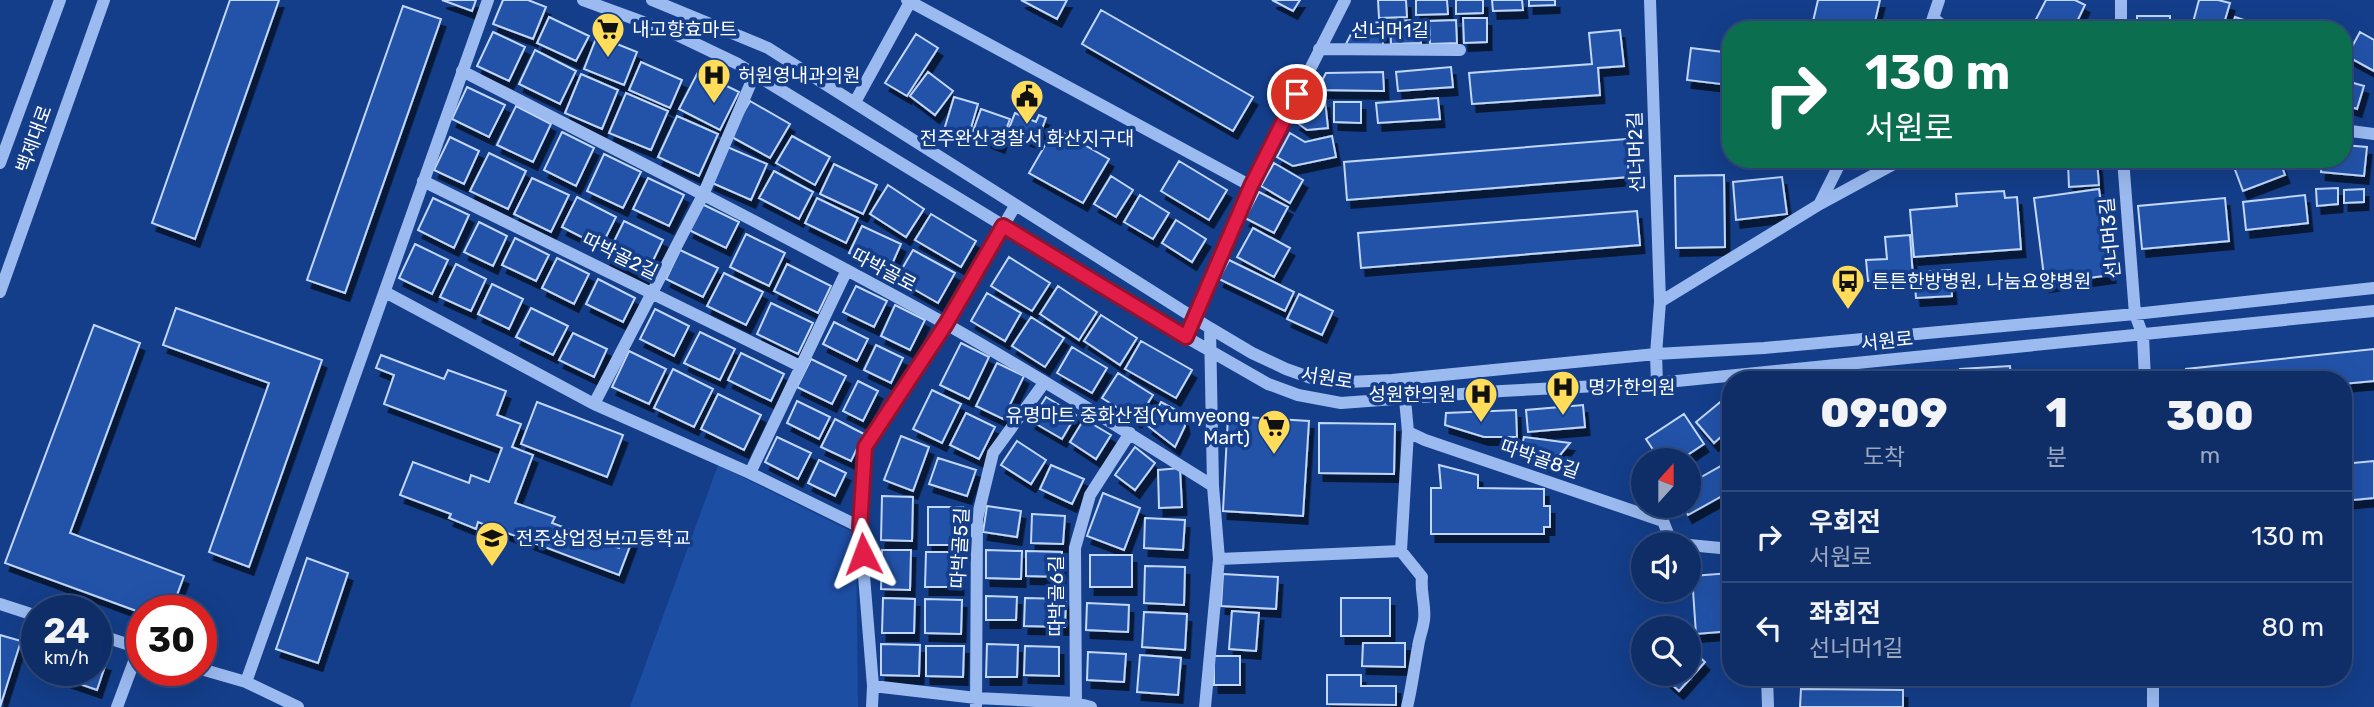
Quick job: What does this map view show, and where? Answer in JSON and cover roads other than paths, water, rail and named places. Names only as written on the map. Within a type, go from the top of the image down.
[{"type":"street","name":"백제대로","points":[[0,163],[60,0]]},
{"type":"street","name":"백제대로","points":[[0,292],[104,0]]},
{"type":"street","points":[[246,682],[488,0]]},
{"type":"street","name":"서원로","points":[[583,0],[615,6],[738,64],[1186,337],[1268,384],[1298,395],[1341,403],[1722,379]]},
{"type":"street","name":"서원로","points":[[652,0],[768,48],[1210,328],[1252,353],[1317,380],[1392,380],[1657,354],[1764,348],[2135,314],[2374,288]]},
{"type":"street","name":"선너머1길","points":[[1186,337],[1251,186],[1346,0]]},
{"type":"street","name":"선너머2길","points":[[1650,0],[1660,302],[1657,383]]},
{"type":"street","points":[[1932,21],[1939,0]]},
{"type":"street","points":[[2121,0],[2121,21]]},
{"type":"street","points":[[855,102],[909,1],[1251,186]]},
{"type":"street","name":"선너머1길","points":[[1320,49],[1460,50]]},
{"type":"street","points":[[462,71],[704,195]]},
{"type":"street","points":[[594,404],[704,195],[750,85]]},
{"type":"street","points":[[2352,132],[2374,134]]},
{"type":"street","points":[[1820,204],[1838,168]]},
{"type":"street","points":[[1660,302],[1820,204],[1886,168]]},
{"type":"street","name":"선너머3길","points":[[2124,168],[2135,314],[2143,335],[2145,371]]},
{"type":"street","name":"따박골2길","points":[[423,181],[800,366]]},
{"type":"street","name":"따박골로","points":[[704,195],[946,324],[1044,383]]},
{"type":"street","points":[[872,707],[873,686],[860,527],[865,447],[946,324],[1015,206]]},
{"type":"street","points":[[750,473],[846,272]]},
{"type":"street","points":[[385,292],[594,404],[750,473],[860,527]]},
{"type":"street","name":"서원로","points":[[1806,371],[2374,311]]},
{"type":"street","points":[[1205,707],[1219,559],[1213,486],[1210,328]]},
{"type":"street","points":[[1044,383],[1213,486]]},
{"type":"street","name":"따박골5길","points":[[976,703],[977,519],[993,453],[1044,383]]},
{"type":"street","points":[[1405,399],[1408,432],[1401,551],[1422,577],[1420,590],[1424,602],[1424,618],[1407,707]]},
{"type":"street","name":"따박골8길","points":[[1408,432],[1663,521],[1667,532]]},
{"type":"street","name":"따박골6길","points":[[1076,705],[1075,548],[1090,495],[1130,433]]},
{"type":"street","points":[[1701,546],[1722,548]]},
{"type":"street","points":[[1219,559],[1401,551]]},
{"type":"street","points":[[0,604],[21,611]]},
{"type":"street","points":[[217,674],[246,682],[298,707]]},
{"type":"street","points":[[117,707],[126,684]]},
{"type":"street","points":[[873,686],[976,703],[1091,707]]},
{"type":"street","points":[[1767,686],[1768,707]]},
{"type":"street","points":[[2153,686],[2153,707]]},
{"type":"place","name":"내고향효마트","points":[[608,59]]},
{"type":"place","name":"허원영내과의원","points":[[714,105]]},
{"type":"place","name":"전주완산경찰서 화산지구대","points":[[1027,126]]},
{"type":"place","name":"튼튼한방병원, 나눔요양병원","points":[[1848,311]]},
{"type":"place","name":"명가한의원","points":[[1563,417]]},
{"type":"place","name":"성원한의원","points":[[1481,424]]},
{"type":"place","name":"유명마트 중화산점(Yumyeong Mart)","points":[[1274,456]]},
{"type":"place","name":"전주상업정보고등학교","points":[[492,568]]}]
